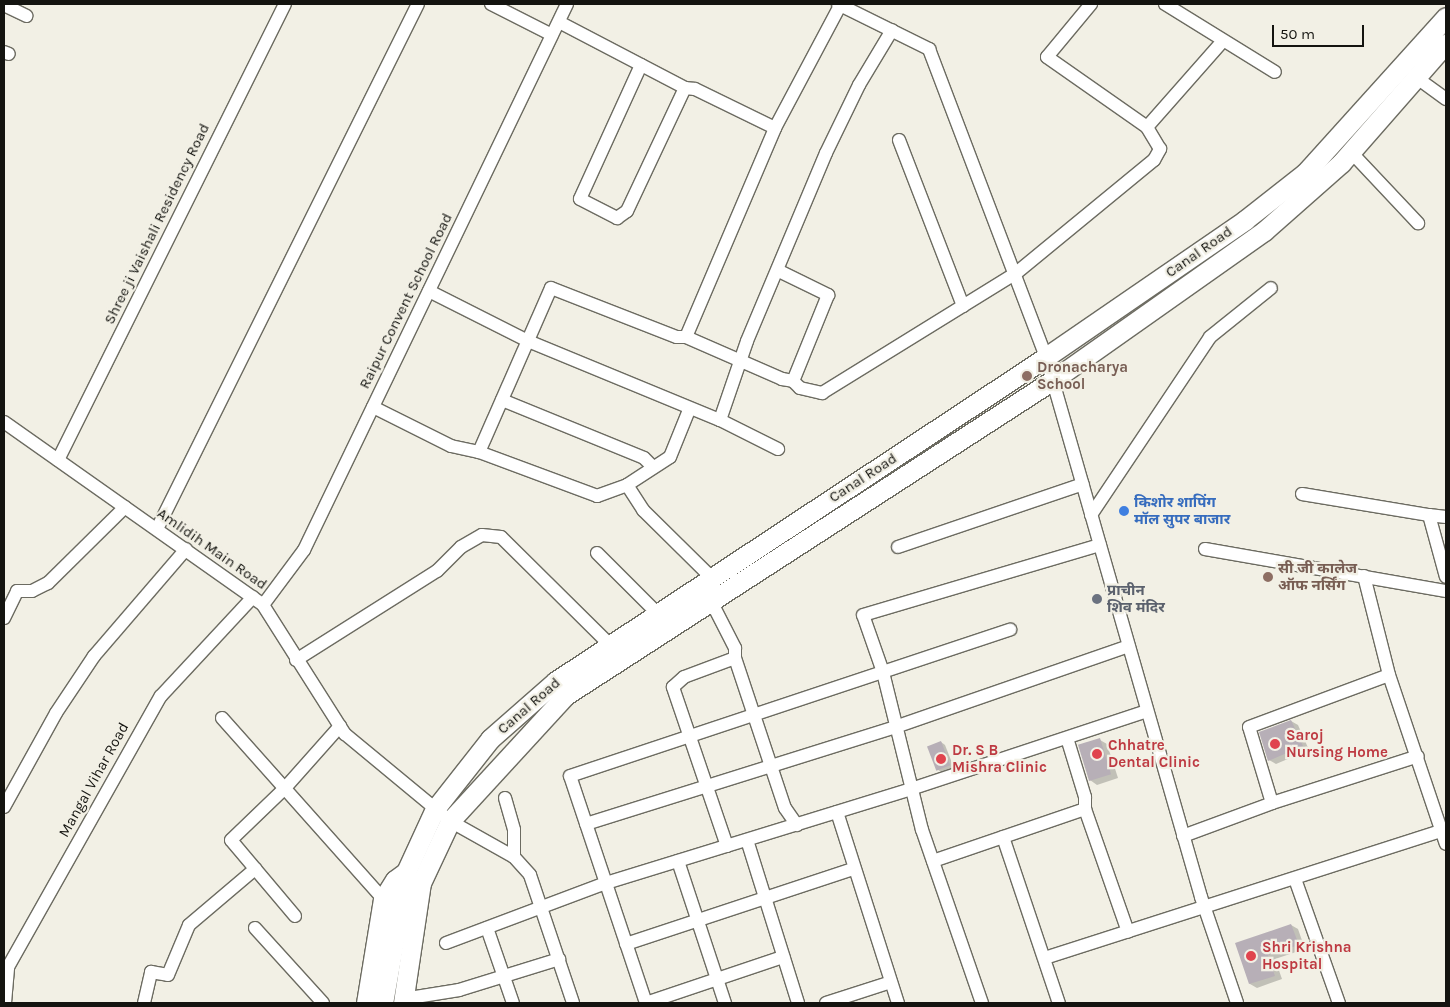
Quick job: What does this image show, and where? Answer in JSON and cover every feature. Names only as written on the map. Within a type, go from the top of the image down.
[{"type":"main road","name":"Canal Road","points":[[383,1003],[406,872],[435,809],[490,739],[556,681],[1046,357],[1245,220],[1305,173],[1446,17]]},
{"type":"main road","name":"Canal Road","points":[[403,1001],[421,883],[450,821],[566,695],[1053,380],[1264,231],[1351,152],[1446,43]]},
{"type":"main road","points":[[366,1003],[383,899],[395,880],[406,872]]},
{"type":"street","name":"Shree ji Vaishali Residency Road","points":[[58,460],[285,4]]},
{"type":"street","points":[[157,529],[418,4]]},
{"type":"street","points":[[491,4],[552,35]]},
{"type":"street","name":"Raipur Convent School Road","points":[[258,601],[304,550],[567,4]]},
{"type":"street","points":[[686,337],[775,128],[840,4],[929,49],[1046,357],[1204,908],[1237,1003]]},
{"type":"street","points":[[479,452],[550,288],[677,337],[686,337],[741,363],[793,380],[800,388],[822,394],[833,390],[1015,274],[1154,160],[1160,149],[1147,127],[1047,57],[1091,4]]},
{"type":"street","points":[[1165,4],[1222,42],[1275,72]]},
{"type":"street","points":[[4,5],[27,16]]},
{"type":"street","points":[[559,22],[686,88],[695,89],[775,128]]},
{"type":"street","points":[[720,420],[741,363],[826,153],[859,85],[892,30]]},
{"type":"street","points":[[1147,127],[1222,42]]},
{"type":"street","points":[[641,65],[580,199],[617,218],[627,211],[686,88]]},
{"type":"street","points":[[1417,78],[1446,99]]},
{"type":"street","points":[[899,140],[963,306]]},
{"type":"street","points":[[1351,152],[1418,223]]},
{"type":"street","points":[[779,271],[828,295],[793,380]]},
{"type":"street","points":[[1091,515],[1210,337],[1271,288]]},
{"type":"street","points":[[429,291],[528,341],[688,410],[720,420],[778,449]]},
{"type":"street","points":[[502,400],[644,458],[653,467]]},
{"type":"street","points":[[373,407],[451,446],[479,452],[597,496],[627,485],[670,458],[688,410]]},
{"type":"street","name":"Amlidih Main Road","points":[[4,422],[258,601],[340,726],[450,821],[514,857],[530,875],[560,959],[573,1003]]},
{"type":"street","points":[[898,548],[1083,484]]},
{"type":"street","points":[[627,485],[643,510],[712,578]]},
{"type":"street","points":[[1302,494],[1446,517]]},
{"type":"street","points":[[4,618],[17,591],[32,590],[48,583],[125,507]]},
{"type":"street","points":[[1429,515],[1446,576]]},
{"type":"street","points":[[296,660],[438,571],[461,547],[482,535],[501,537],[610,645]]},
{"type":"street","points":[[982,1003],[933,861],[883,672],[863,615],[1100,545]]},
{"type":"street","points":[[4,807],[56,713],[94,656],[186,549]]},
{"type":"street","points":[[1205,549],[1446,591]]},
{"type":"street","points":[[598,553],[658,614]]},
{"type":"street","points":[[1364,576],[1389,675],[1444,830],[1446,844]]},
{"type":"street","name":"Mangal Vihar Road","points":[[5,1003],[8,967],[161,696],[258,601]]},
{"type":"street","points":[[711,601],[735,648],[735,658],[785,808],[797,825]]},
{"type":"street","points":[[783,957],[646,1003],[570,776],[1010,630]]},
{"type":"street","points":[[586,824],[771,764],[898,726],[1129,646]]},
{"type":"street","points":[[727,846],[675,696],[674,683],[735,658]]},
{"type":"street","points":[[1272,803],[1249,726],[1389,675]]},
{"type":"street","points":[[446,943],[606,883],[914,788],[1148,711]]},
{"type":"street","points":[[222,718],[383,899]]},
{"type":"street","points":[[295,916],[231,840],[285,788],[340,726]]},
{"type":"street","points":[[1068,738],[1085,797],[1085,809],[1128,932]]},
{"type":"street","points":[[1183,836],[1272,803],[1418,756]]},
{"type":"street","points":[[505,798],[514,830],[514,857]]},
{"type":"street","points":[[933,861],[1085,809]]},
{"type":"street","points":[[837,812],[853,869],[898,1003]]},
{"type":"street","points":[[1045,958],[1444,830]]},
{"type":"street","points":[[1004,837],[1059,1003]]},
{"type":"street","points":[[747,840],[798,1003]]},
{"type":"street","points":[[678,861],[725,1003]]},
{"type":"street","points":[[144,1003],[151,972],[168,976],[189,925],[255,869]]},
{"type":"street","points":[[626,944],[853,869]]},
{"type":"street","points":[[1295,879],[1339,1003]]},
{"type":"street","points":[[255,928],[323,1003]]},
{"type":"street","points":[[487,928],[502,978],[513,1003]]},
{"type":"street","points":[[403,1001],[459,990],[560,959]]},
{"type":"street","points":[[826,1003],[891,982]]},
{"type":"street","points":[[459,990],[463,1003]]},
{"type":"building","points":[[1291,720],[1303,746],[1268,761],[1259,732]]},
{"type":"building","points":[[1100,738],[1111,774],[1089,781],[1078,745]]},
{"type":"building","points":[[941,741],[950,765],[936,771],[927,746]]},
{"type":"building","points":[[1291,924],[1299,945],[1268,955],[1275,976],[1249,984],[1235,943]]},
{"type":"place","name":"Dronacharya School","points":[[1027,376]]},
{"type":"place","name":"किशोर शापिंग मॉल सुपर बाजार","points":[[1124,511]]},
{"type":"place","name":"सी जी कालेज ऑफ नर्सिंग","points":[[1268,577]]},
{"type":"place","name":"प्राचीन शिव मंदिर","points":[[1097,599]]},
{"type":"place","name":"Saroj Nursing Home","points":[[1275,744]]},
{"type":"place","name":"Chhatre Dental Clinic","points":[[1097,754]]},
{"type":"place","name":"Dr. S B Mishra Clinic","points":[[941,759]]},
{"type":"place","name":"Shri Krishna Hospital","points":[[1251,956]]}]
